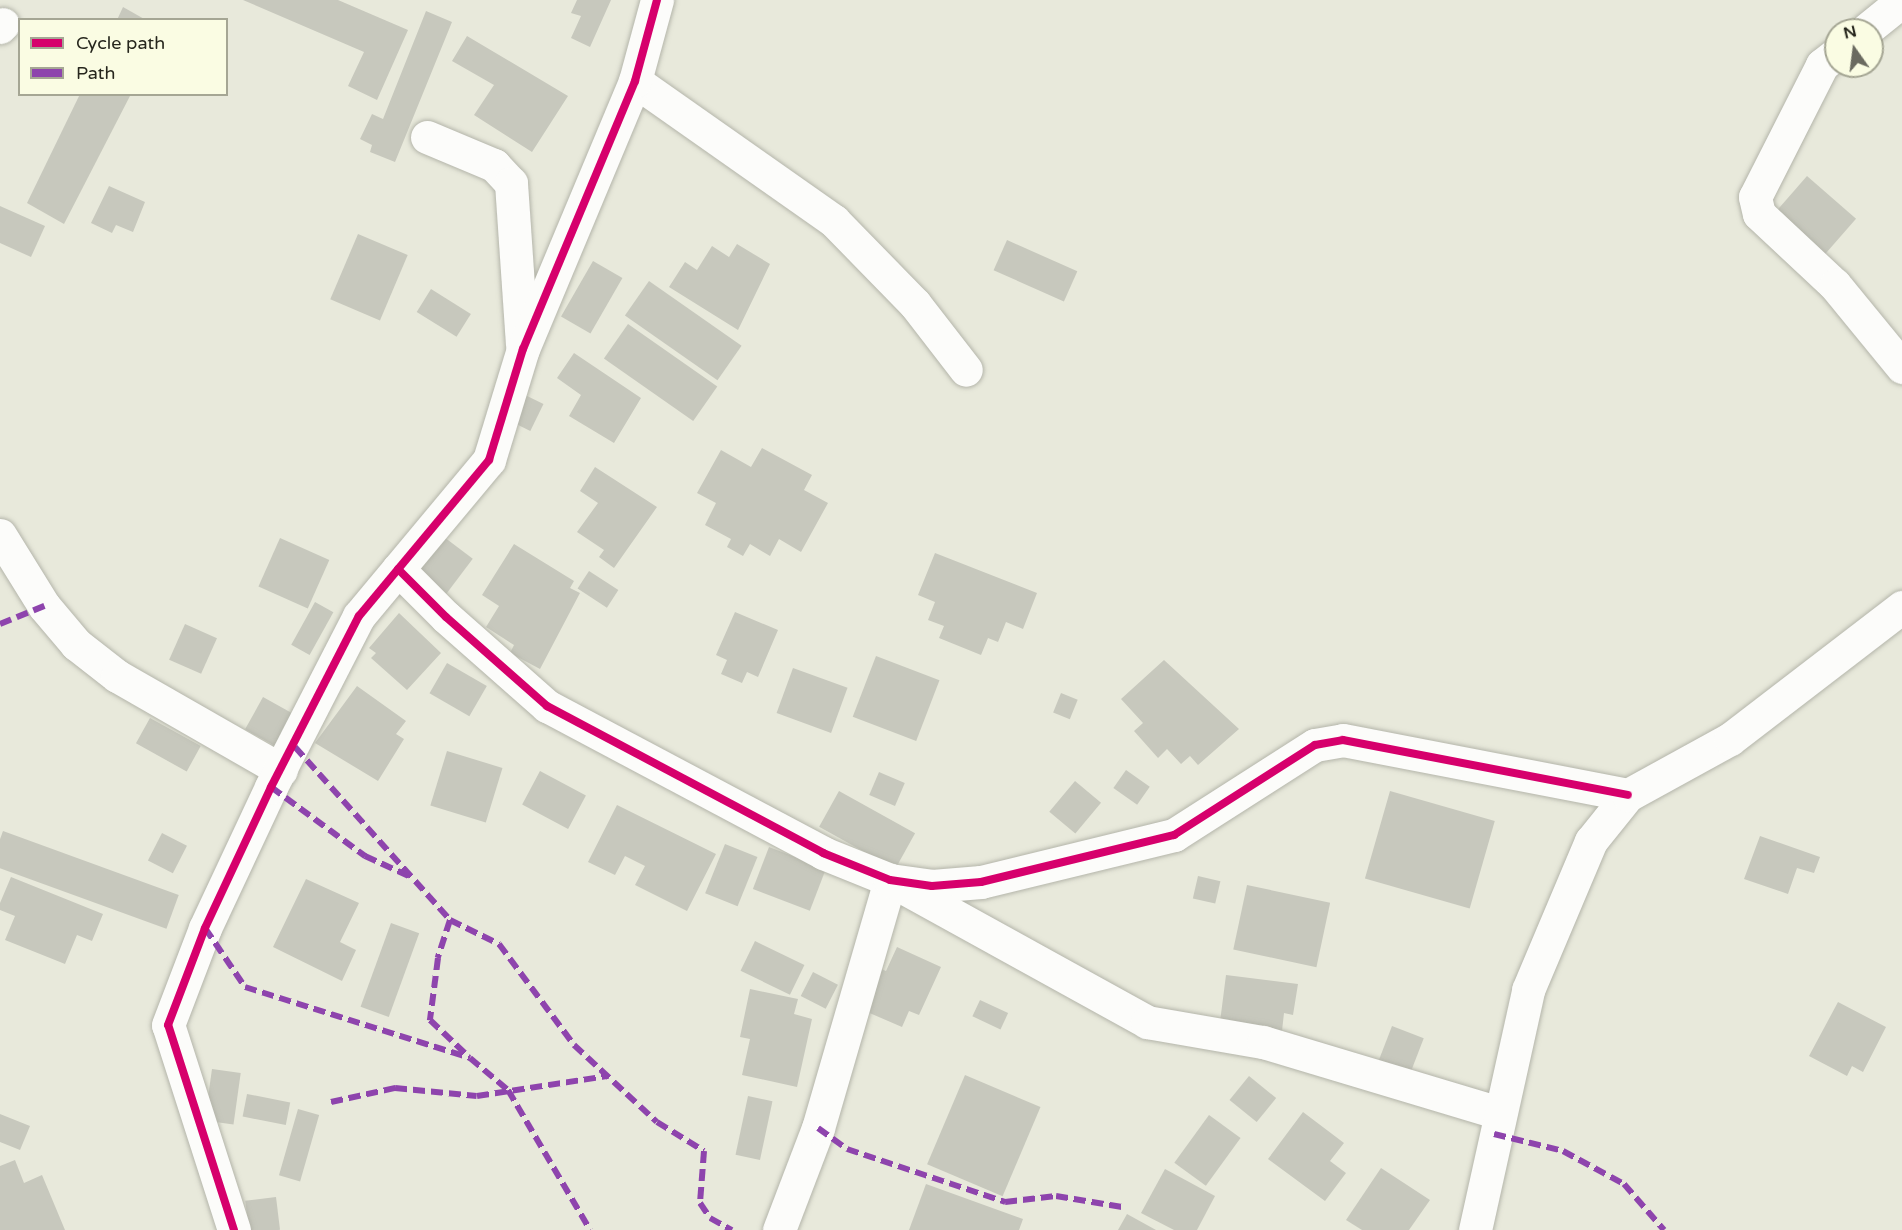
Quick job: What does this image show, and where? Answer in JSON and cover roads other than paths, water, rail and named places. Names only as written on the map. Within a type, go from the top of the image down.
[{"type":"street","points":[[234,1230],[168,1025],[205,928],[359,616],[489,460],[523,349],[635,81],[657,0]]},
{"type":"street","points":[[1881,18],[1902,1]]},
{"type":"street","points":[[1824,63],[1755,196],[1758,214],[1835,285],[1902,367]]},
{"type":"street","points":[[635,81],[834,220],[915,304],[966,370]]},
{"type":"street","points":[[427,137],[494,165],[511,183],[523,349]]},
{"type":"street","points":[[0,535],[44,606],[76,644],[117,676],[281,770]]},
{"type":"street","points":[[398,569],[446,617],[547,706],[823,853],[890,880],[1147,1022],[1263,1042],[1499,1113]]},
{"type":"street","points":[[1475,1230],[1528,990],[1591,841],[1628,795],[1730,739],[1902,607]]},
{"type":"street","points":[[890,880],[932,886],[981,882],[1174,835],[1316,745],[1343,740],[1628,795]]},
{"type":"street","points":[[779,1230],[818,1128],[890,880]]}]
